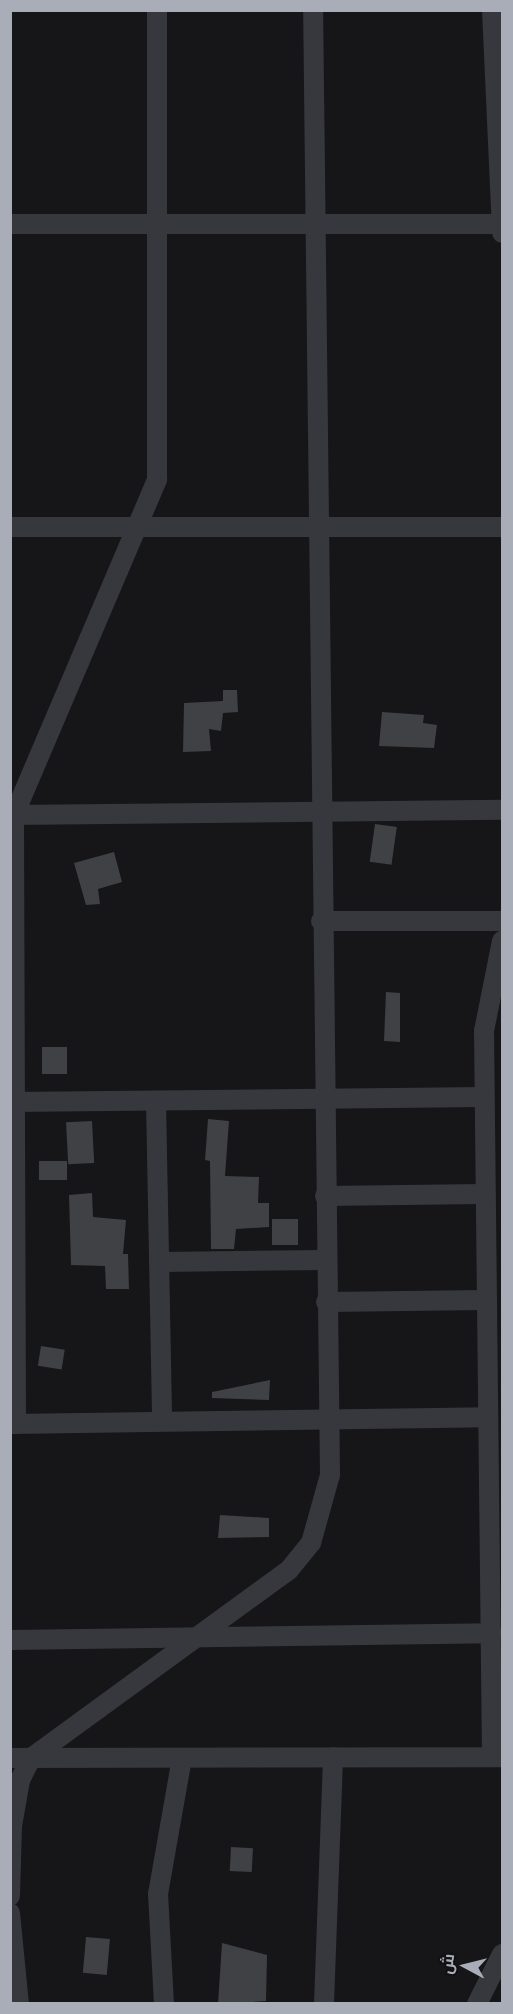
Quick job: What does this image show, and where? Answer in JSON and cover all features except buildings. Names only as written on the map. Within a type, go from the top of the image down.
[{"type":"street","points":[[157,10],[159,449],[157,479],[12,815],[13,1424],[488,1417]]},
{"type":"street","points":[[10,1896],[12,1826],[20,1780],[31,1758],[289,1570],[311,1543],[330,1475],[324,1196],[313,10]]},
{"type":"street","points":[[10,224],[315,224],[501,228],[492,10]]},
{"type":"street","points":[[10,526],[502,527]]},
{"type":"street","points":[[12,815],[321,810],[502,810]]},
{"type":"street","points":[[321,921],[502,921]]},
{"type":"street","points":[[10,1758],[497,1757],[492,1633],[483,1194],[487,1002],[502,941]]},
{"type":"street","points":[[11,1102],[484,1097]]},
{"type":"street","points":[[156,1101],[162,1421]]},
{"type":"street","points":[[324,1196],[483,1194]]},
{"type":"street","points":[[159,1262],[325,1260]]},
{"type":"street","points":[[326,1302],[485,1300]]},
{"type":"street","points":[[10,1640],[492,1633]]},
{"type":"street","points":[[164,2004],[158,1894],[182,1758]]},
{"type":"street","points":[[324,2004],[333,1758]]},
{"type":"street","points":[[10,1913],[19,2004]]},
{"type":"street","points":[[477,2004],[502,1954]]}]
